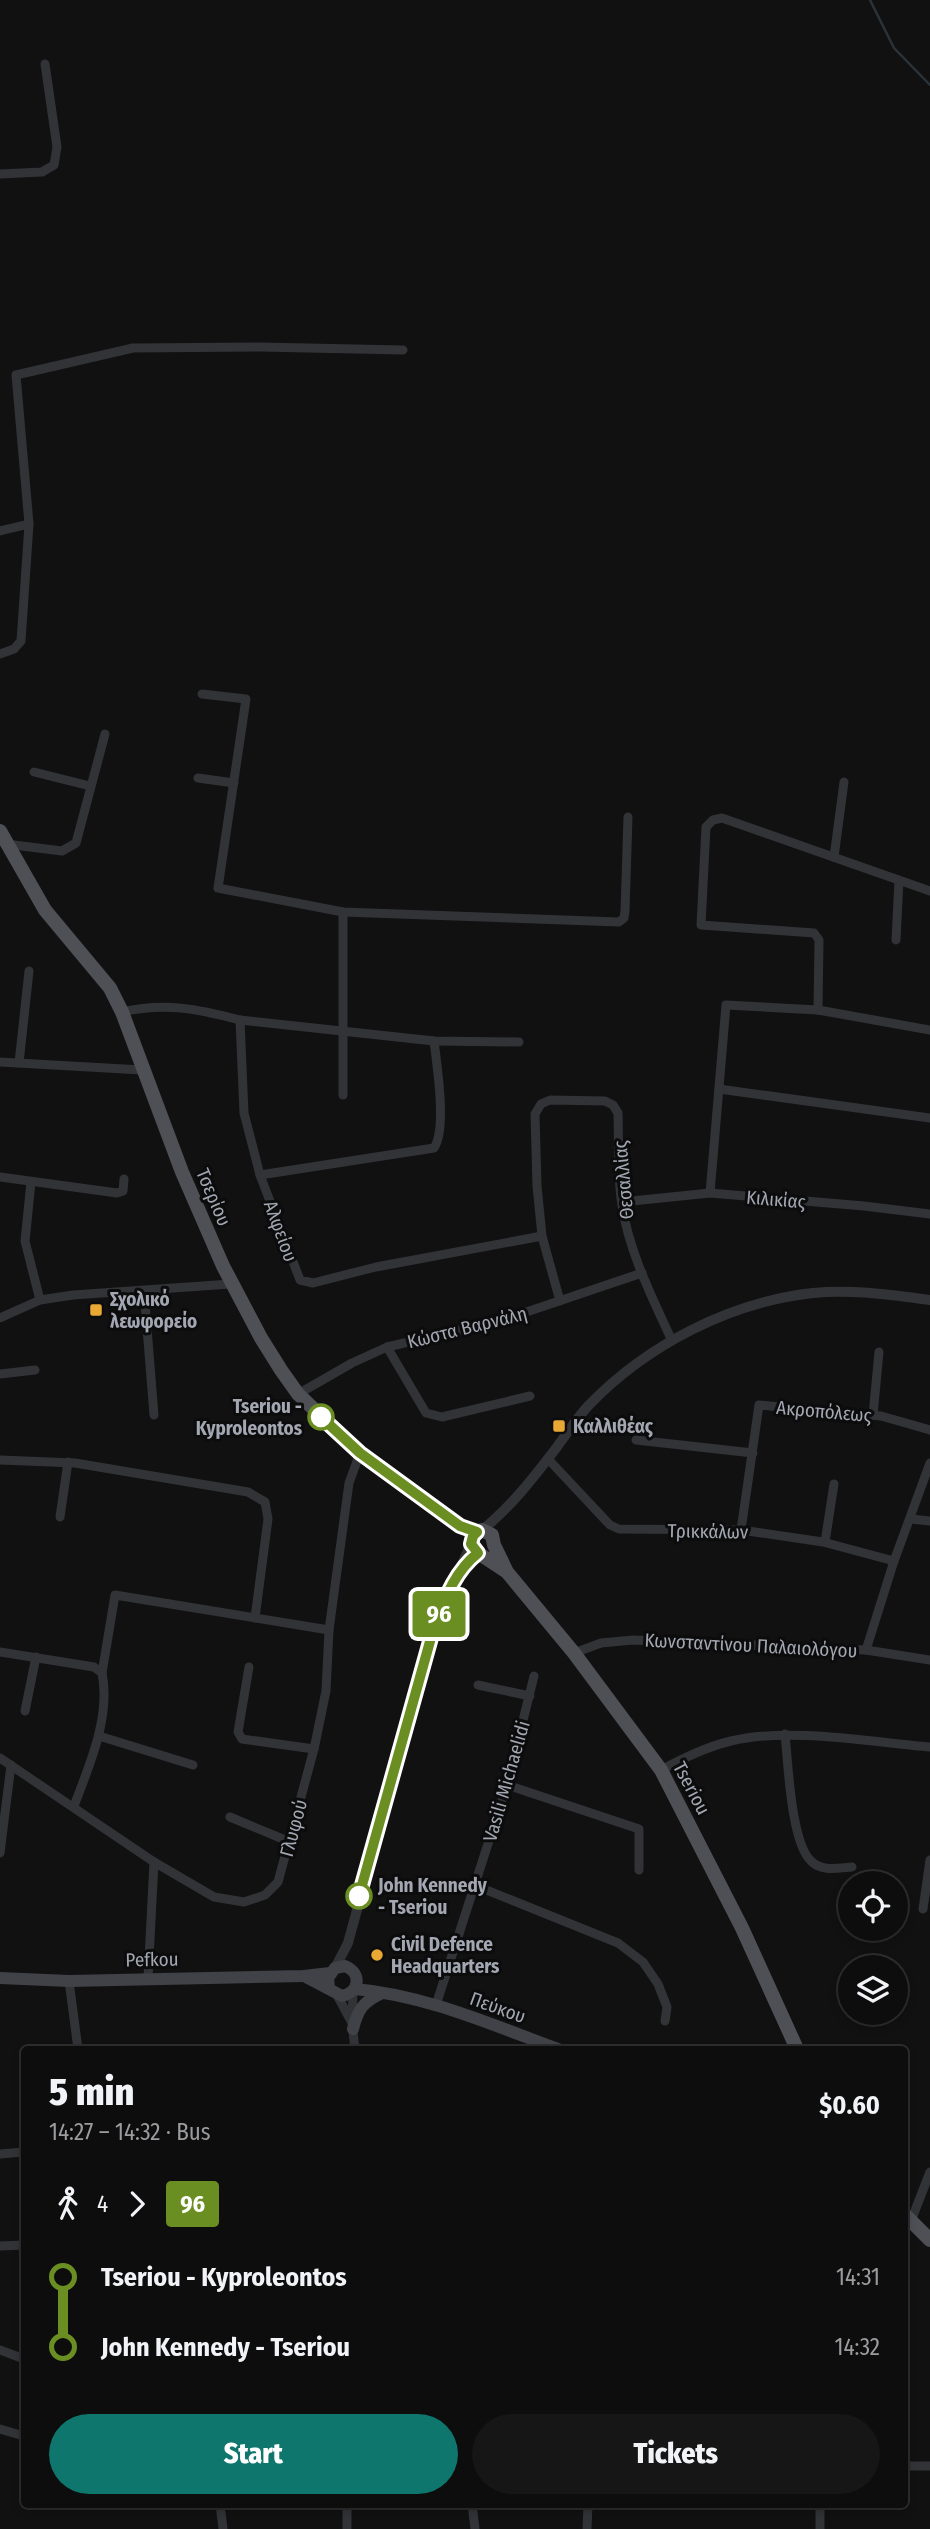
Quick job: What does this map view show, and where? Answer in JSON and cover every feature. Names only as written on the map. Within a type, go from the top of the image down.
[{"type":"main road","name":"Τσερίου","points":[[3,838],[45,910],[110,988],[122,1012],[182,1172],[231,1284],[261,1338],[298,1394],[360,1453],[460,1526]]},
{"type":"main road","name":"Tseriou","points":[[460,1526],[481,1542],[508,1572],[574,1653],[662,1770],[742,1928],[796,2046]]},
{"type":"main road","name":"Pefkou","points":[[0,1978],[69,1981],[304,1976],[343,1966],[354,1982],[385,1992]]},
{"type":"main road","points":[[332,1970],[327,1980],[333,1991]]},
{"type":"main road","name":"Pefkou","points":[[304,1976],[345,1996],[354,1982]]},
{"type":"main road","name":"Πεύκου","points":[[385,1992],[436,2005],[550,2046]]},
{"type":"main road","points":[[352,2026],[359,2008],[368,1999],[385,1992]]},
{"type":"main road","points":[[908,2218],[930,2240]]},
{"type":"street","points":[[0,174],[42,172],[54,164],[57,147],[45,64]]},
{"type":"street","points":[[0,654],[14,649],[20,641],[29,524],[16,374],[133,348],[403,350]]},
{"type":"street","points":[[0,531],[29,524]]},
{"type":"street","points":[[202,694],[246,699],[218,888],[344,912],[618,922],[624,918],[625,911],[628,817]]},
{"type":"street","points":[[3,838],[62,851],[76,844],[105,734]]},
{"type":"street","points":[[34,772],[90,786]]},
{"type":"street","points":[[198,778],[234,783]]},
{"type":"street","points":[[834,857],[844,782]]},
{"type":"street","points":[[818,1010],[819,940],[814,933],[701,925],[706,827],[713,820],[722,818],[930,891]]},
{"type":"street","points":[[896,940],[899,880]]},
{"type":"street","points":[[343,1095],[344,912]]},
{"type":"street","points":[[19,1063],[29,971]]},
{"type":"street","points":[[122,1012],[165,1005],[240,1020],[434,1041],[519,1042]]},
{"type":"street","points":[[710,1193],[726,1005],[818,1010],[930,1030]]},
{"type":"street","name":"Αλφείου","points":[[240,1020],[244,1113],[260,1175],[300,1280],[307,1283],[542,1236]]},
{"type":"street","points":[[260,1175],[434,1148],[439,1138],[440,1099],[434,1041]]},
{"type":"street","points":[[0,1062],[142,1070]]},
{"type":"street","points":[[719,1089],[930,1118]]},
{"type":"street","name":"Θεσαλλίας","points":[[542,1236],[537,1185],[537,1109],[550,1100],[605,1101],[613,1105],[618,1113],[621,1202],[626,1224],[642,1273],[672,1340]]},
{"type":"street","points":[[0,1177],[117,1193],[123,1191],[124,1178]]},
{"type":"street","points":[[31,1182],[25,1241],[40,1300]]},
{"type":"street","name":"Κιλικίας","points":[[621,1202],[710,1193],[930,1214]]},
{"type":"street","points":[[542,1236],[560,1301]]},
{"type":"street","name":"Κώστα Βαρνάλη","points":[[298,1394],[352,1363],[387,1347],[503,1320],[642,1273]]},
{"type":"street","points":[[0,1318],[40,1300],[73,1295],[231,1284]]},
{"type":"street","points":[[144,1291],[154,1415]]},
{"type":"street","points":[[332,1970],[348,1943],[434,1627],[449,1590],[463,1565],[501,1515],[596,1399],[622,1374],[672,1340],[722,1316],[779,1298],[816,1293],[880,1293],[930,1300]]},
{"type":"street","points":[[387,1347],[426,1413],[442,1416],[530,1396]]},
{"type":"street","points":[[873,1415],[879,1352]]},
{"type":"street","points":[[0,1374],[36,1370]]},
{"type":"street","name":"Ακροπόλεως","points":[[741,1530],[759,1405],[873,1415],[930,1430]]},
{"type":"street","points":[[636,1440],[753,1453]]},
{"type":"street","name":"Γλυφού","points":[[0,1758],[154,1862],[214,1897],[244,1902],[265,1895],[278,1882],[314,1749],[326,1691],[329,1630],[349,1483],[360,1453]]},
{"type":"street","name":"Τρικκάλων","points":[[548,1459],[610,1525],[619,1528],[741,1530],[825,1542],[894,1561]]},
{"type":"street","points":[[0,1460],[68,1462],[248,1492],[265,1502],[268,1519],[256,1618]]},
{"type":"street","points":[[60,1517],[68,1462]]},
{"type":"street","points":[[866,1650],[894,1561],[930,1463]]},
{"type":"street","points":[[825,1542],[834,1484]]},
{"type":"street","points":[[911,1518],[930,1521]]},
{"type":"street","points":[[74,1806],[99,1737],[104,1682],[102,1673],[115,1595],[329,1630]]},
{"type":"street","name":"Κωνσταντίνου Παλαιολόγου","points":[[574,1653],[601,1643],[633,1640],[866,1650],[930,1660]]},
{"type":"street","points":[[0,1652],[94,1667],[102,1673]]},
{"type":"street","points":[[25,1711],[36,1657]]},
{"type":"street","points":[[249,1667],[238,1732],[242,1739],[314,1749]]},
{"type":"street","name":"Vasili Michaelidi","points":[[436,2005],[507,1785],[534,1676]]},
{"type":"street","points":[[478,1685],[530,1696]]},
{"type":"street","points":[[785,1734],[797,1835],[810,1861],[826,1870],[852,1867]]},
{"type":"street","points":[[662,1770],[694,1753],[732,1740],[785,1734],[930,1746]]},
{"type":"street","points":[[99,1737],[193,1765]]},
{"type":"street","points":[[0,1853],[11,1765]]},
{"type":"street","points":[[507,1785],[639,1829],[639,1870]]},
{"type":"street","points":[[230,1817],[290,1842]]},
{"type":"street","points":[[923,1909],[930,1860]]},
{"type":"street","points":[[148,1978],[154,1862]]},
{"type":"street","points":[[474,1885],[618,1943],[643,1962],[658,1984],[667,2007],[665,2021]]},
{"type":"street","points":[[348,1943],[354,1982],[352,2026],[355,2046]]},
{"type":"street","points":[[69,1981],[78,2046]]},
{"type":"street","points":[[333,1991],[352,2026]]},
{"type":"street","points":[[0,2154],[21,2152]]},
{"type":"street","points":[[908,2218],[930,2172]]},
{"type":"street","points":[[0,2246],[21,2245]]},
{"type":"street","points":[[0,2350],[21,2358]]},
{"type":"street","points":[[0,2429],[21,2435]]},
{"type":"street","points":[[908,2466],[930,2466]]},
{"type":"street","points":[[220,2508],[223,2529]]},
{"type":"street","points":[[347,2508],[347,2529]]},
{"type":"street","points":[[472,2508],[475,2529]]},
{"type":"street","points":[[587,2529],[588,2508]]},
{"type":"street","points":[[820,2508],[820,2529]]},
{"type":"waterway","points":[[870,0],[894,48],[930,85]]},
{"type":"bus line","name":"96","points":[[321,1417],[360,1453],[460,1526],[477,1532],[471,1544],[478,1553],[463,1565],[434,1627],[359,1896]]},
{"type":"place","name":"Σχολικό λεωφορείο","points":[[96,1310]]},
{"type":"place","name":"Tseriou - Kyproleontos","points":[[321,1417]]},
{"type":"place","name":"Καλλιθέας","points":[[559,1426]]},
{"type":"place","name":"John Kennedy - Tseriou","points":[[359,1896]]},
{"type":"place","name":"Civil Defence Headquarters","points":[[377,1955]]}]
